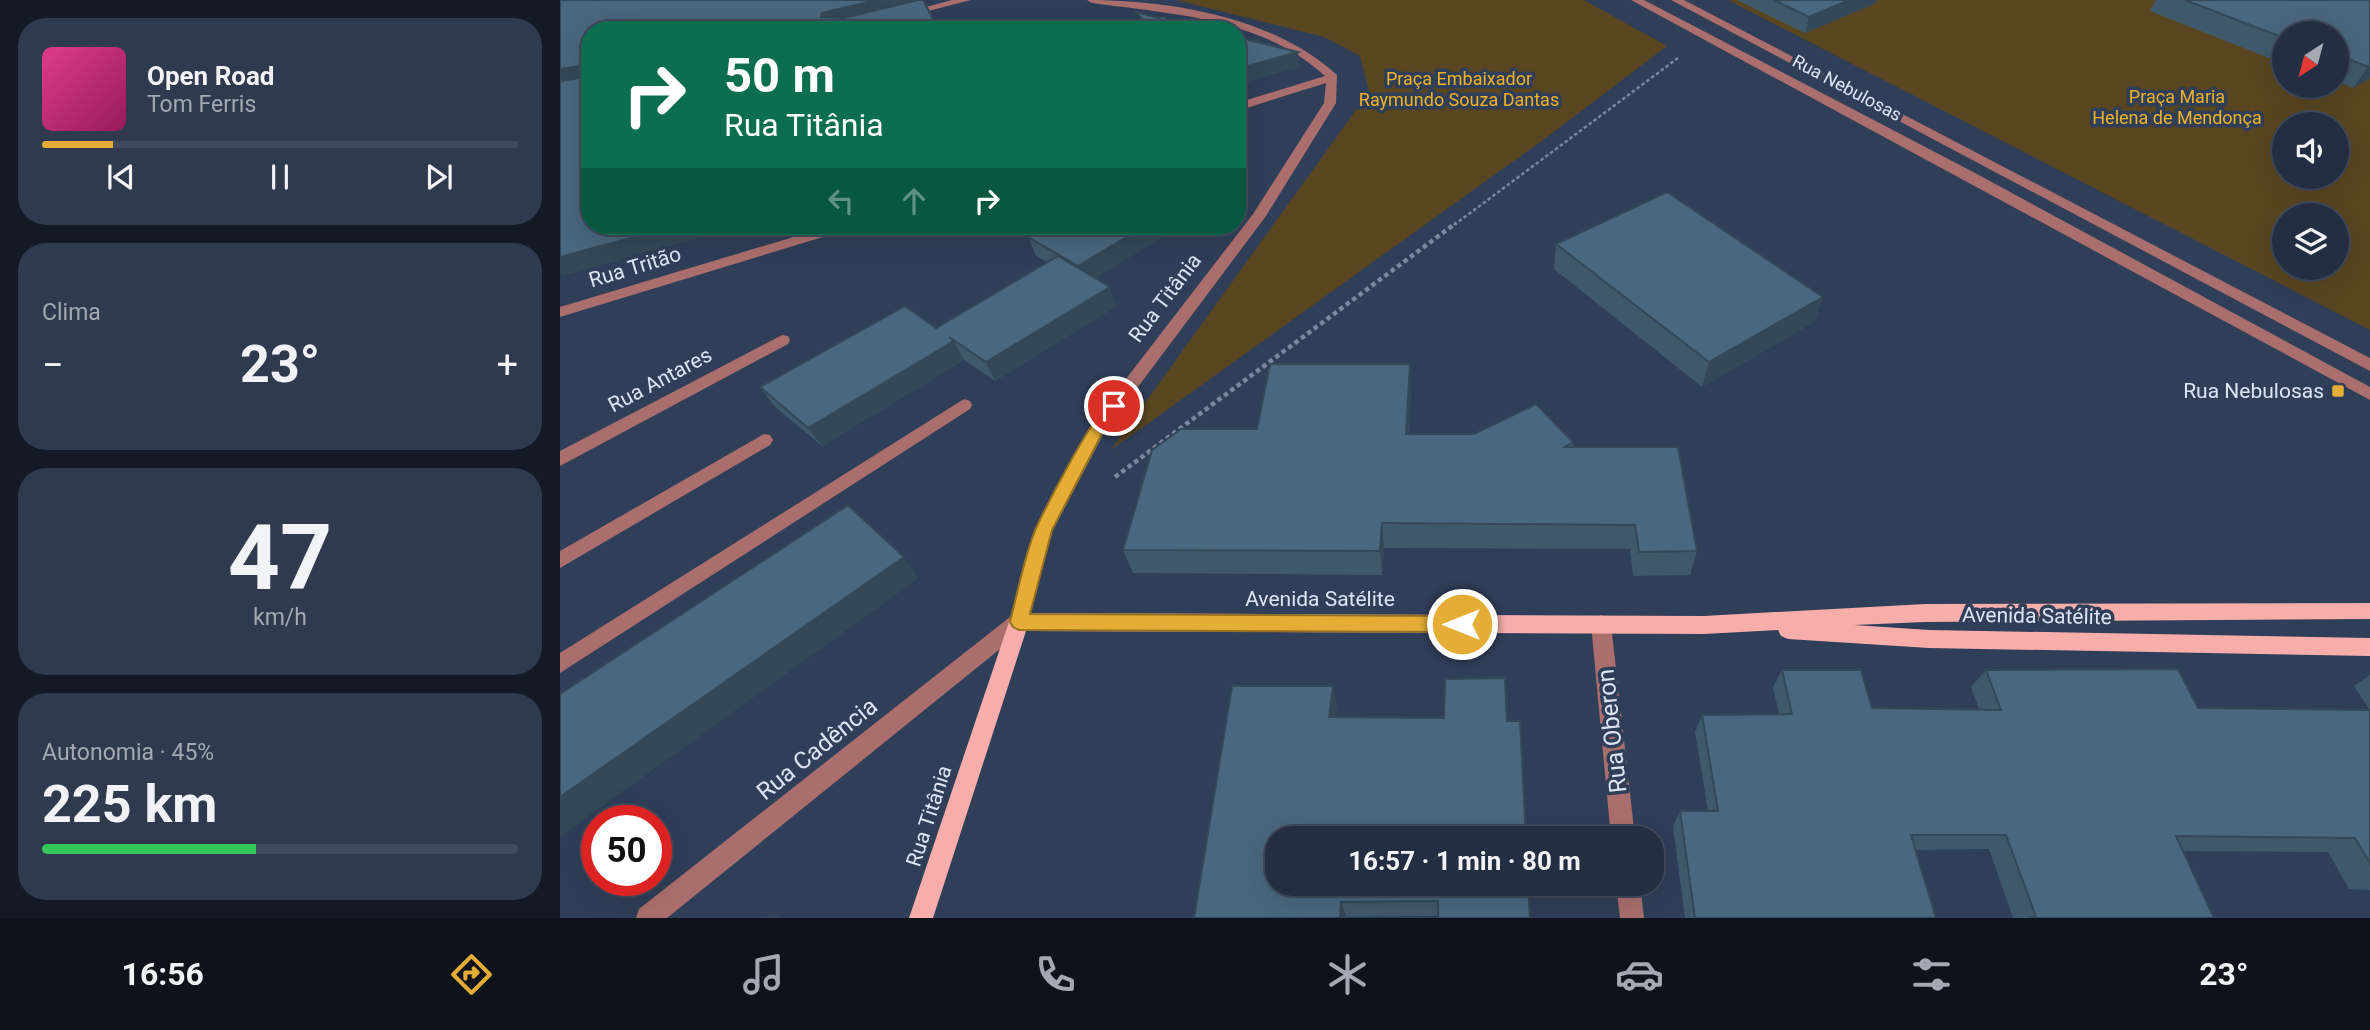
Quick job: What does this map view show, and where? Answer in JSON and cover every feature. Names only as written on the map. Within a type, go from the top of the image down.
[{"type":"main road","name":"Avenida Satélite","points":[[1704,625],[1925,613],[2370,611]]},
{"type":"main road","name":"Avenida Satélite","points":[[1019,622],[1704,625],[1929,639],[2370,647]]},
{"type":"main road","name":"Rua Titânia","points":[[921,918],[1019,622]]},
{"type":"street","points":[[888,18],[966,0]]},
{"type":"street","points":[[1092,0],[1175,12],[1214,21]]},
{"type":"street","name":"Rua Nebulosas","points":[[1636,0],[1970,176],[2370,394]]},
{"type":"street","name":"Rua Nebulosas","points":[[1680,1],[2370,365]]},
{"type":"street","points":[[1246,29],[1290,45],[1314,60],[1333,78],[1246,104]]},
{"type":"street","name":"Rua Titânia","points":[[1246,233],[1330,103],[1333,78]]},
{"type":"street","name":"Rua Tritão","points":[[560,312],[814,235]]},
{"type":"street","name":"Rua Titânia","points":[[1019,622],[1044,530],[1098,427],[1245,235]]},
{"type":"street","name":"Rua Antares","points":[[560,459],[782,340]]},
{"type":"street","points":[[560,664],[964,405]]},
{"type":"street","points":[[560,560],[764,440]]},
{"type":"street","name":"Rua Cadência","points":[[649,918],[1019,622]]},
{"type":"street","name":"Rua Oberon","points":[[1601,624],[1622,826]]},
{"type":"street","points":[[1629,896],[1632,918]]},
{"type":"path","points":[[1110,481],[1707,36]]},
{"type":"green space","name":"Praça Embaixador Raymundo Souza Dantas","points":[[1176,0],[1584,0],[1667,46],[1543,140],[1111,450],[1369,92],[1360,56],[1324,37]]},
{"type":"green space","name":"Praça Maria Helena de Mendonça","points":[[1728,0],[2286,0],[2324,21],[2272,21],[2272,98],[2349,98],[2349,35],[2370,47],[2370,330],[2273,280],[2349,280],[2349,203],[2272,203],[2272,280]]},
{"type":"building","points":[[560,0],[876,0],[822,13],[821,17],[844,18],[923,0],[934,21],[581,21],[581,66],[560,69]]},
{"type":"building","points":[[1774,0],[1849,0],[1809,17]]},
{"type":"building","points":[[2185,0],[2370,0],[2368,67],[2349,59],[2349,21],[2272,21],[2272,33]]},
{"type":"building","points":[[1136,12],[1159,18],[1164,16],[1172,21],[1139,21],[1143,20]]},
{"type":"building","points":[[1246,39],[1298,52],[1246,66]]},
{"type":"building","points":[[581,66],[581,235],[642,235],[560,257],[560,81],[580,78]]},
{"type":"building","points":[[1667,192],[1823,297],[1709,362],[1556,244]]},
{"type":"building","points":[[1032,235],[1130,235],[1078,266],[1028,237]]},
{"type":"building","points":[[1058,256],[1110,287],[986,362],[949,337],[954,341],[808,428],[760,387],[905,306],[936,328]]},
{"type":"building","points":[[1270,364],[1410,364],[1406,434],[1474,434],[1536,404],[1573,442],[1565,447],[1678,447],[1697,551],[1639,552],[1635,525],[1382,523],[1380,551],[1123,550],[1152,450],[1181,429],[1257,429]]},
{"type":"building","points":[[848,505],[904,557],[560,797],[560,694]]},
{"type":"building","points":[[2178,669],[2198,708],[2370,710],[2370,863],[2355,838],[2176,836],[2214,918],[2029,918],[2036,917],[2006,835],[1911,835],[1936,918],[1695,918],[1680,811],[1718,811],[1702,715],[1792,714],[1782,670],[1861,670],[1872,708],[2001,710],[1986,670]]},
{"type":"building","points":[[1505,678],[1507,721],[1520,721],[1525,826],[1265,826],[1265,896],[1529,896],[1530,918],[1438,918],[1438,901],[1341,902],[1340,918],[1194,918],[1232,686],[1333,686],[1329,717],[1444,718],[1445,679]]},
{"type":"place","name":"Rua Nebulosas","points":[[2338,391]]},
{"type":"route","points":[[1114,406],[1098,427],[1044,530],[1019,622],[1462,624]]}]
